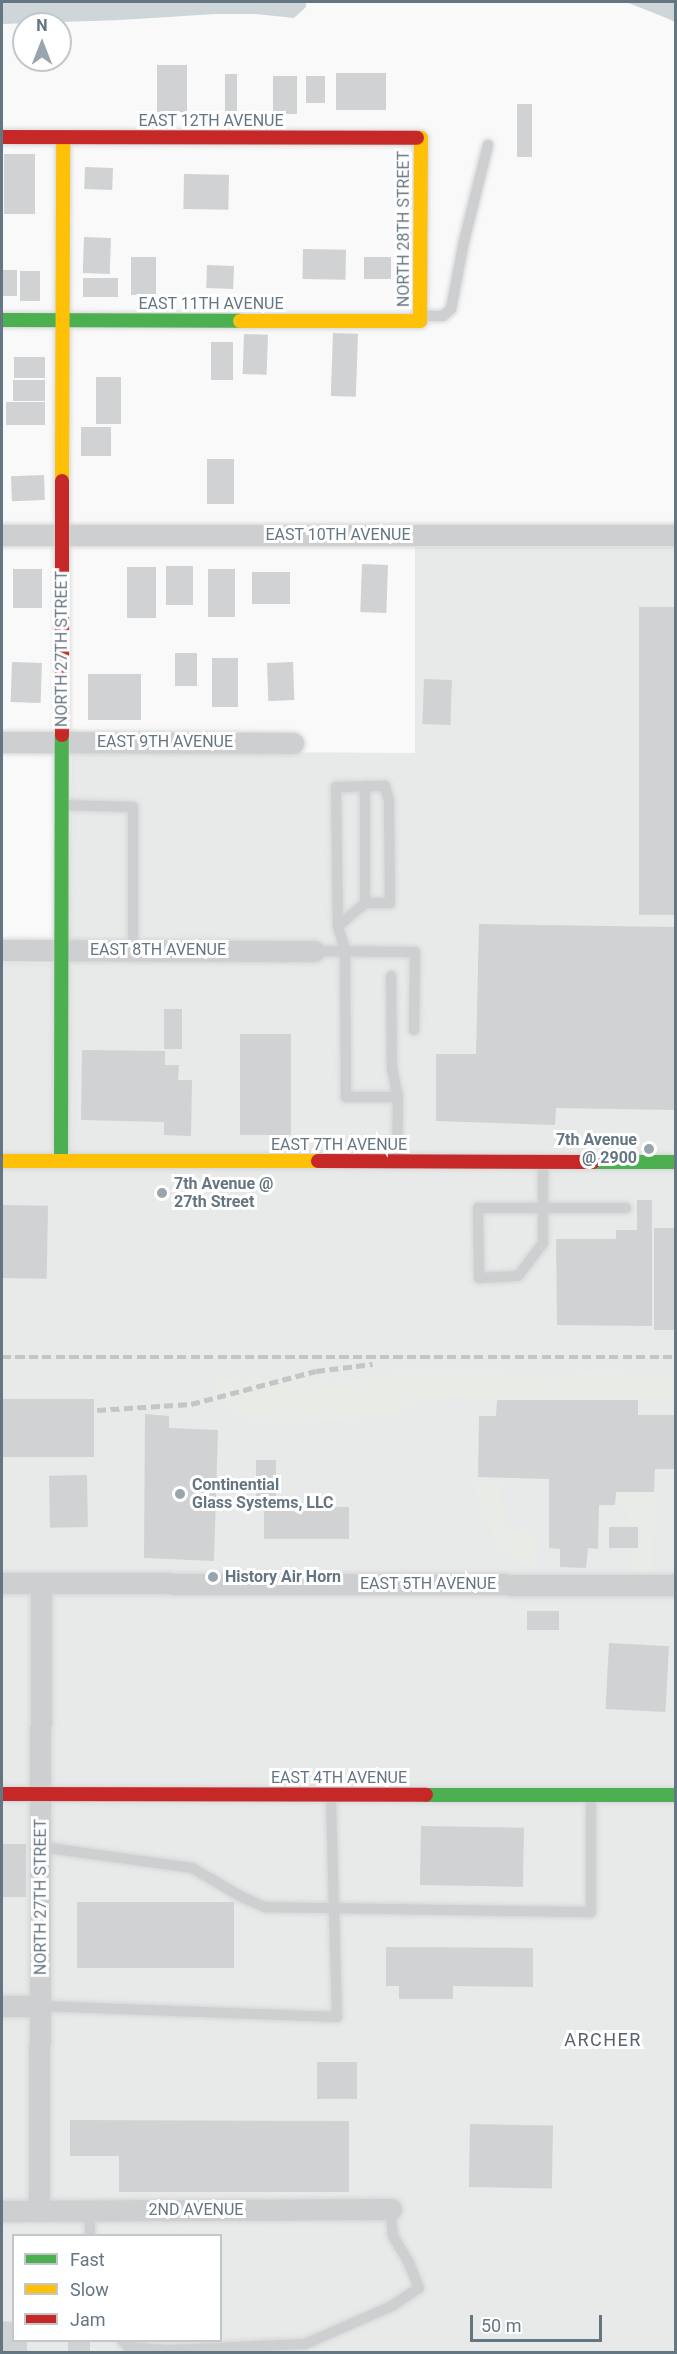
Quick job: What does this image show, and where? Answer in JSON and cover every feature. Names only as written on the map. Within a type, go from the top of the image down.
[{"type":"street","name":"EAST 12TH AVENUE","points":[[2,137],[421,138]]},
{"type":"street","name":"NORTH 27TH STREET","points":[[61,1161],[63,137]]},
{"type":"street","name":"NORTH 28TH STREET","points":[[420,319],[421,138]]},
{"type":"street","name":"EAST 11TH AVENUE","points":[[2,320],[420,319]]},
{"type":"street","name":"EAST 10TH AVENUE","points":[[2,535],[675,535]]},
{"type":"street","name":"EAST 9TH AVENUE","points":[[2,742],[293,743]]},
{"type":"street","name":"EAST 8TH AVENUE","points":[[2,950],[314,951]]},
{"type":"street","name":"EAST 7TH AVENUE","points":[[2,1161],[675,1162]]},
{"type":"street","name":"EAST 5TH AVENUE","points":[[2,1583],[675,1585]]},
{"type":"street","name":"NORTH 27TH STREET","points":[[39,2211],[41,1583]]},
{"type":"street","name":"EAST 4TH AVENUE","points":[[2,1794],[675,1795]]},
{"type":"street","points":[[2,2006],[40,2006]]},
{"type":"street","name":"2ND AVENUE","points":[[2,2211],[390,2210]]},
{"type":"lane","points":[[420,319],[443,316],[452,309],[464,241],[489,145]]},
{"type":"lane","points":[[366,786],[366,903]]},
{"type":"lane","points":[[338,926],[366,903],[390,903],[389,801],[385,786],[336,787],[338,926],[345,951],[346,1097],[398,1097]]},
{"type":"lane","points":[[62,805],[133,807],[133,950]]},
{"type":"lane","points":[[314,951],[415,952],[414,1030]]},
{"type":"lane","points":[[391,976],[392,1069],[398,1097],[397,1162]]},
{"type":"lane","points":[[543,1162],[543,1208],[543,1243],[518,1276],[479,1278],[478,1208],[543,1208],[626,1208]]},
{"type":"lane","points":[[40,2006],[337,2017],[331,1794]]},
{"type":"lane","points":[[41,1847],[192,1868],[242,1898],[264,1907],[334,1910],[492,1908],[591,1912],[591,1795]]},
{"type":"lane","points":[[124,2342],[128,2347],[168,2350],[304,2344],[392,2306],[419,2288],[408,2261],[393,2236],[390,2210]]},
{"type":"lane","points":[[90,2211],[90,2234]]},
{"type":"shaded area","points":[[2,2],[306,2],[306,7],[294,18],[256,14],[216,14],[72,22],[72,12],[12,12],[12,24],[2,24]]},
{"type":"shaded area","points":[[626,2],[675,2],[675,22],[664,17]]},
{"type":"shaded area","points":[[415,547],[675,547],[675,2352],[2,2352],[2,963],[68,964],[72,751],[415,753]]},
{"type":"shaded area","points":[[588,1372],[676,1377],[675,1403],[661,1398],[498,1401],[460,1396],[409,1403],[393,1414],[328,1421],[301,1418],[290,1427],[272,1418],[247,1418],[223,1405],[216,1392],[219,1378],[245,1383],[295,1376],[330,1383],[391,1374],[505,1374],[552,1378]]},
{"type":"shaded area","points":[[498,1481],[507,1530],[535,1534],[534,1564],[520,1565],[494,1540],[475,1489],[475,1482]]},
{"type":"shaded area","points":[[618,1493],[655,1495],[653,1568],[649,1574],[639,1573],[629,1565],[631,1549],[638,1548],[639,1526],[631,1524],[626,1513],[629,1507],[617,1504]]},
{"type":"building","points":[[157,65],[187,65],[187,112],[157,112]]},
{"type":"building","points":[[336,73],[386,73],[386,110],[336,110]]},
{"type":"building","points":[[225,74],[237,74],[237,115],[225,115]]},
{"type":"building","points":[[273,76],[297,76],[297,114],[273,114]]},
{"type":"building","points":[[306,76],[325,76],[325,103],[306,103]]},
{"type":"building","points":[[517,104],[532,104],[532,157],[517,157]]},
{"type":"building","points":[[4,154],[35,154],[35,214],[4,214]]},
{"type":"building","points":[[85,167],[113,168],[112,190],[84,189]]},
{"type":"building","points":[[184,174],[229,175],[228,210],[183,209]]},
{"type":"building","points":[[84,237],[111,238],[110,274],[83,273]]},
{"type":"building","points":[[303,249],[346,250],[345,280],[302,279]]},
{"type":"building","points":[[131,257],[156,257],[156,295],[131,295]]},
{"type":"building","points":[[364,257],[391,257],[391,279],[364,279]]},
{"type":"building","points":[[207,265],[234,266],[233,289],[206,288]]},
{"type":"building","points":[[2,270],[17,270],[17,296],[2,296]]},
{"type":"building","points":[[20,271],[40,271],[40,301],[20,301]]},
{"type":"building","points":[[83,278],[118,278],[118,297],[83,297]]},
{"type":"building","points":[[333,333],[358,334],[356,397],[331,396]]},
{"type":"building","points":[[244,334],[268,335],[267,375],[243,374]]},
{"type":"building","points":[[211,342],[233,342],[233,380],[211,380]]},
{"type":"building","points":[[14,357],[45,357],[45,378],[14,378]]},
{"type":"building","points":[[96,377],[121,377],[121,424],[96,424]]},
{"type":"building","points":[[13,380],[45,380],[45,401],[13,401]]},
{"type":"building","points":[[6,402],[45,402],[45,425],[6,425]]},
{"type":"building","points":[[81,427],[111,427],[111,456],[81,456]]},
{"type":"building","points":[[207,459],[234,459],[234,504],[207,504]]},
{"type":"building","points":[[44,475],[45,500],[12,501],[11,476]]},
{"type":"building","points":[[362,564],[388,565],[386,613],[360,612]]},
{"type":"building","points":[[166,566],[193,566],[193,605],[166,605]]},
{"type":"building","points":[[127,567],[156,567],[156,618],[127,618]]},
{"type":"building","points":[[13,569],[42,569],[42,608],[13,608]]},
{"type":"building","points":[[208,569],[235,569],[235,617],[208,617]]},
{"type":"building","points":[[252,572],[290,572],[290,604],[252,604]]},
{"type":"building","points":[[639,607],[676,607],[676,915],[639,915]]},
{"type":"building","points":[[175,653],[197,653],[197,686],[175,686]]},
{"type":"building","points":[[212,658],[238,658],[238,707],[212,707]]},
{"type":"building","points":[[12,662],[42,663],[41,703],[11,702]]},
{"type":"building","points":[[293,662],[294,700],[268,701],[267,663]]},
{"type":"building","points":[[88,674],[141,674],[141,720],[88,720]]},
{"type":"building","points":[[424,679],[452,680],[450,725],[422,724]]},
{"type":"building","points":[[479,924],[676,927],[676,1110],[556,1108],[555,1125],[436,1121],[436,1054],[476,1054]]},
{"type":"building","points":[[164,1009],[182,1009],[182,1049],[164,1049]]},
{"type":"building","points":[[240,1034],[291,1034],[291,1135],[240,1135]]},
{"type":"building","points":[[82,1050],[165,1051],[165,1065],[179,1065],[178,1080],[192,1080],[191,1136],[164,1135],[164,1122],[81,1120]]},
{"type":"building","points":[[637,1200],[652,1200],[652,1326],[557,1325],[556,1239],[616,1239],[616,1230],[637,1230]]},
{"type":"building","points":[[2,1205],[48,1206],[47,1279],[2,1278]]},
{"type":"building","points":[[654,1228],[676,1228],[676,1330],[654,1330]]},
{"type":"building","points":[[2,1399],[94,1399],[94,1457],[2,1457]]},
{"type":"building","points":[[497,1400],[638,1400],[638,1415],[676,1415],[676,1469],[655,1469],[654,1492],[616,1492],[615,1505],[599,1505],[598,1549],[588,1548],[586,1568],[560,1567],[560,1549],[549,1548],[549,1479],[478,1477],[479,1416],[496,1416]]},
{"type":"building","name":"Continential Glass Systems, LLC","points":[[145,1414],[169,1416],[169,1428],[218,1430],[214,1561],[144,1558]]},
{"type":"building","points":[[256,1460],[276,1460],[276,1497],[256,1497]]},
{"type":"building","points":[[87,1475],[88,1527],[50,1528],[49,1476]]},
{"type":"building","points":[[264,1507],[349,1507],[349,1539],[264,1539]]},
{"type":"building","points":[[609,1527],[638,1527],[638,1548],[609,1548]]},
{"type":"building","points":[[527,1611],[559,1611],[559,1630],[527,1630]]},
{"type":"building","points":[[609,1643],[669,1646],[665,1712],[606,1709]]},
{"type":"building","points":[[421,1826],[524,1828],[523,1887],[420,1885]]},
{"type":"building","points":[[2,1844],[26,1844],[26,1897],[2,1897]]},
{"type":"building","points":[[77,1902],[234,1902],[234,1968],[77,1968]]},
{"type":"building","points":[[386,1947],[533,1948],[533,1987],[453,1986],[453,1999],[399,1999],[399,1986],[386,1986]]},
{"type":"building","points":[[317,2062],[357,2062],[357,2099],[317,2099]]},
{"type":"building","points":[[70,2120],[349,2121],[349,2192],[119,2192],[119,2156],[70,2156]]},
{"type":"building","points":[[470,2124],[553,2125],[552,2188],[469,2187]]},
{"type":"building","points":[[2,2321],[12,2322],[12,2342],[27,2342],[27,2352],[2,2352]]},
{"type":"building","points":[[68,2342],[90,2342],[90,2352],[68,2352]]},
{"type":"railway","points":[[2,1357],[676,1357]]},
{"type":"railway","points":[[97,1410],[191,1404],[316,1371],[373,1364]]},
{"type":"traffic: fast","points":[[2,320],[240,321]]},
{"type":"traffic: fast","points":[[61,1161],[62,735]]},
{"type":"traffic: fast","points":[[593,1162],[676,1162]]},
{"type":"traffic: fast","points":[[426,1795],[676,1795]]},
{"type":"traffic: slow","points":[[62,481],[63,137]]},
{"type":"traffic: slow","points":[[240,321],[420,321],[421,138],[417,138]]},
{"type":"traffic: slow","points":[[2,1161],[318,1161]]},
{"type":"traffic: jam","points":[[2,137],[417,138]]},
{"type":"traffic: jam","points":[[62,481],[62,735]]},
{"type":"traffic: jam","points":[[318,1161],[593,1162]]},
{"type":"traffic: jam","points":[[2,1794],[426,1795]]},
{"type":"place","name":"7th Avenue @ 2900","points":[[649,1149]]},
{"type":"place","name":"7th Avenue @ 27th Street","points":[[162,1193]]},
{"type":"place","name":"Continential Glass Systems, LLC","points":[[180,1494]]},
{"type":"place","name":"History Air Horn","points":[[213,1577]]},
{"type":"district","name":"ARCHER","points":[[603,2040]]}]
